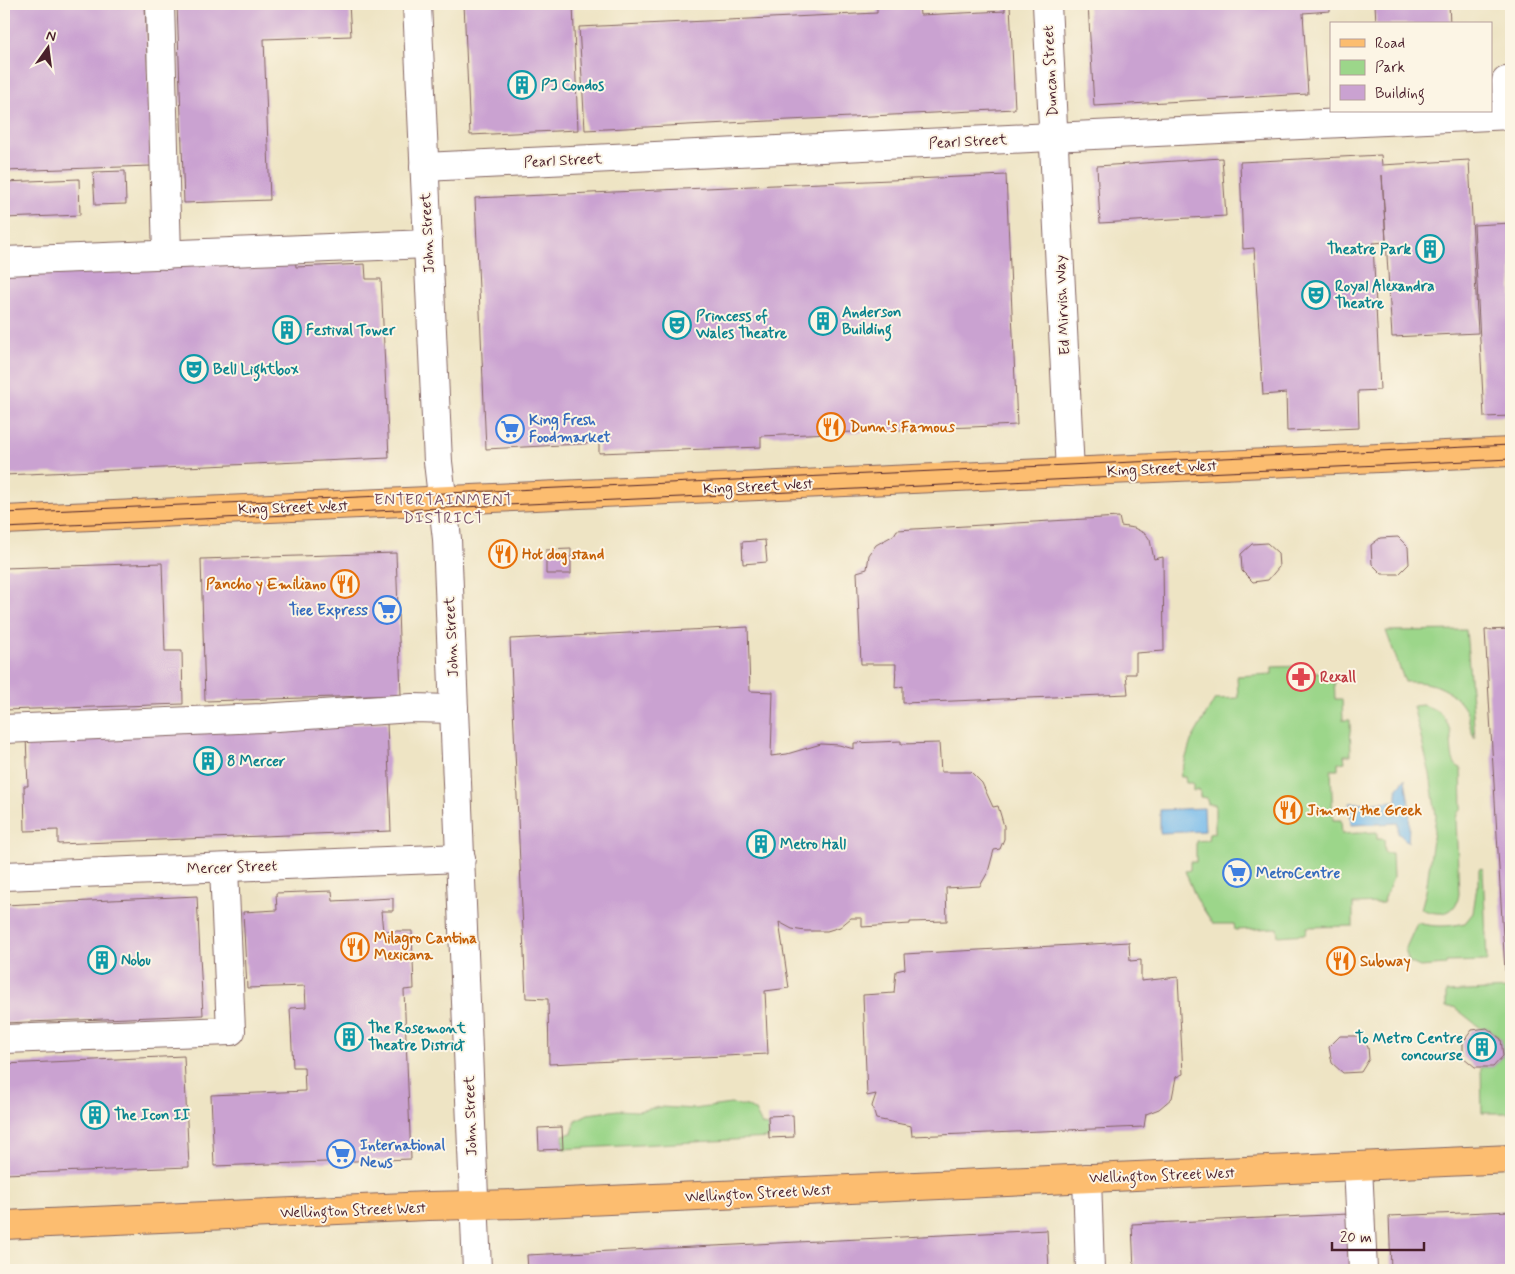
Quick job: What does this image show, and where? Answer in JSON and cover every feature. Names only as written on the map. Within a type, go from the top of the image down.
[{"type":"main road","name":"King Street West","points":[[4,520],[1511,452]]},
{"type":"main road","name":"Wellington Street West","points":[[4,1225],[1511,1160]]},
{"type":"street","points":[[160,4],[167,255]]},
{"type":"street","name":"John Street","points":[[417,4],[438,462],[446,539],[477,1270]]},
{"type":"street","name":"Duncan Street","points":[[1047,4],[1053,138]]},
{"type":"street","points":[[1506,81],[1509,115]]},
{"type":"street","name":"Pearl Street","points":[[424,167],[1509,115]]},
{"type":"street","name":"Ed Mirvish Way","points":[[1053,138],[1070,472]]},
{"type":"street","points":[[4,261],[428,244]]},
{"type":"street","points":[[4,729],[252,719],[412,708],[454,708]]},
{"type":"street","name":"Mercer Street","points":[[4,876],[461,858]]},
{"type":"street","points":[[4,1039],[231,1031],[224,868]]},
{"type":"street","points":[[1358,1167],[1363,1270]]},
{"type":"street","points":[[1087,1178],[1090,1270]]},
{"type":"green space","points":[[1466,630],[1475,738],[1466,711],[1454,696],[1432,684],[1405,682],[1386,631]]},
{"type":"green space","points":[[1304,666],[1305,672],[1327,672],[1327,679],[1334,679],[1335,699],[1342,699],[1343,720],[1350,720],[1351,755],[1344,755],[1345,762],[1338,763],[1338,770],[1331,770],[1333,820],[1341,820],[1342,834],[1377,832],[1377,839],[1384,839],[1385,853],[1392,853],[1393,878],[1383,903],[1353,904],[1353,926],[1307,927],[1306,934],[1278,936],[1277,928],[1235,930],[1234,924],[1213,924],[1196,898],[1185,871],[1190,870],[1190,862],[1196,862],[1196,841],[1208,840],[1209,833],[1215,832],[1215,804],[1208,804],[1207,798],[1200,797],[1200,790],[1193,791],[1193,783],[1186,783],[1185,777],[1180,777],[1191,741],[1215,699],[1238,698],[1237,676],[1272,674],[1272,667]]},
{"type":"green space","points":[[1422,705],[1436,711],[1445,718],[1449,728],[1455,764],[1461,768],[1462,809],[1458,812],[1456,818],[1459,894],[1454,907],[1440,913],[1421,909],[1426,891],[1436,816],[1430,774],[1413,706]]},
{"type":"green space","points":[[1483,868],[1487,961],[1446,962],[1446,965],[1420,967],[1409,962],[1405,950],[1417,923],[1441,926],[1465,923],[1473,913],[1477,886],[1479,886],[1479,869]]},
{"type":"green space","points":[[1511,989],[1511,1113],[1482,1113],[1481,1067],[1493,1067],[1503,1056],[1501,1039],[1488,1028],[1482,1029],[1454,1007],[1446,1007],[1446,992]]},
{"type":"green space","points":[[731,1104],[747,1106],[755,1111],[762,1125],[769,1126],[769,1138],[563,1149],[563,1135],[572,1133],[576,1120],[588,1114],[618,1110],[637,1111],[660,1107],[694,1109]]},
{"type":"water","points":[[1405,779],[1410,810],[1408,842],[1398,833],[1398,823],[1351,825],[1350,803],[1397,801],[1397,789]]},
{"type":"water","points":[[1204,808],[1205,831],[1160,833],[1160,810]]},
{"type":"building","points":[[4,4],[145,4],[151,166],[4,171]]},
{"type":"building","points":[[177,4],[349,4],[351,36],[264,39],[270,200],[184,203]]},
{"type":"building","name":"PJ Condos","points":[[464,4],[573,4],[578,130],[470,135]]},
{"type":"building","points":[[877,4],[919,4],[920,15],[1005,11],[1005,5],[1010,5],[1015,109],[585,130],[579,27],[877,13]]},
{"type":"building","points":[[1088,4],[1330,4],[1330,11],[1303,13],[1308,94],[1094,106]]},
{"type":"building","points":[[1375,4],[1449,4],[1450,22],[1376,22]]},
{"type":"building","name":"Royal Alexandra Theatre","points":[[1381,155],[1382,165],[1469,160],[1478,333],[1392,337],[1382,175],[1386,242],[1373,243],[1380,390],[1358,391],[1359,428],[1287,431],[1286,393],[1263,395],[1254,248],[1243,249],[1240,162]]},
{"type":"building","points":[[1222,158],[1226,216],[1100,223],[1097,166]]},
{"type":"building","points":[[125,171],[126,204],[95,205],[93,172]]},
{"type":"building","points":[[1006,175],[1017,425],[761,436],[761,447],[599,453],[599,443],[486,449],[475,198]]},
{"type":"building","points":[[79,179],[80,215],[4,218],[4,182]]},
{"type":"building","points":[[1511,223],[1511,416],[1484,417],[1474,225]]},
{"type":"building","name":"Bell Lightbox","points":[[295,259],[296,267],[365,264],[366,279],[381,279],[389,458],[4,475],[4,272]]},
{"type":"building","points":[[1119,517],[1121,526],[1134,528],[1146,534],[1150,540],[1154,559],[1163,557],[1164,651],[1136,653],[1136,674],[1126,674],[1128,694],[903,703],[903,686],[895,688],[896,664],[861,664],[857,572],[867,569],[869,555],[876,545],[894,535],[897,530]]},
{"type":"building","points":[[1398,537],[1408,547],[1409,564],[1399,574],[1382,574],[1372,564],[1371,545],[1380,538]]},
{"type":"building","points":[[765,540],[767,562],[743,564],[742,542]]},
{"type":"building","points":[[1267,543],[1278,553],[1279,567],[1268,580],[1253,582],[1242,571],[1241,554],[1252,544]]},
{"type":"building","points":[[571,549],[571,574],[546,574],[546,550]]},
{"type":"building","points":[[396,553],[401,695],[205,701],[201,559]]},
{"type":"building","points":[[162,563],[165,651],[182,651],[183,704],[4,710],[4,568]]},
{"type":"building","name":"Metro Hall","points":[[748,627],[750,691],[773,692],[771,756],[787,754],[821,744],[839,745],[854,749],[854,743],[901,741],[901,744],[939,743],[941,772],[971,772],[982,783],[993,807],[998,806],[1004,826],[1004,839],[1000,849],[994,850],[988,872],[980,886],[946,888],[947,921],[910,922],[910,924],[862,927],[862,918],[851,918],[840,927],[827,931],[792,929],[779,922],[789,988],[765,991],[768,1054],[549,1064],[548,999],[526,998],[510,639]]},
{"type":"building","points":[[1511,629],[1511,971],[1505,971],[1485,630]]},
{"type":"building","name":"8 Mercer","points":[[387,723],[391,831],[58,844],[58,830],[25,831],[24,786],[28,786],[26,737]]},
{"type":"building","name":"The Rosemont Theatre District","points":[[332,891],[333,901],[393,898],[393,911],[381,911],[383,931],[412,931],[414,989],[404,990],[411,1159],[214,1166],[211,1095],[305,1091],[304,1067],[293,1067],[290,1008],[306,1007],[305,986],[247,988],[243,912],[277,910],[276,893]]},
{"type":"building","name":"Nobu","points":[[197,896],[203,1015],[4,1023],[4,905]]},
{"type":"building","points":[[1129,942],[1130,961],[1141,960],[1141,981],[1178,977],[1183,1074],[1176,1077],[1172,1098],[1159,1109],[1146,1114],[1144,1127],[912,1136],[911,1126],[876,1119],[872,1106],[876,1094],[867,1096],[863,995],[894,993],[896,971],[905,969],[904,954]]},
{"type":"building","name":"To Metro Centre concourse","points":[[1487,1028],[1501,1039],[1503,1056],[1493,1067],[1475,1067],[1463,1057],[1463,1042],[1472,1030]]},
{"type":"building","points":[[1340,1036],[1358,1036],[1368,1047],[1369,1059],[1361,1072],[1343,1073],[1332,1063],[1329,1047]]},
{"type":"building","name":"The Icon II","points":[[184,1056],[189,1167],[4,1174],[4,1064]]},
{"type":"building","points":[[793,1115],[794,1137],[769,1138],[768,1116]]},
{"type":"building","points":[[562,1127],[563,1149],[539,1150],[538,1128]]},
{"type":"building","points":[[1511,1211],[1511,1270],[1391,1270],[1389,1216]]},
{"type":"building","points":[[1349,1214],[1352,1270],[1134,1270],[1132,1224]]},
{"type":"building","points":[[1047,1230],[1049,1270],[528,1270],[527,1255]]},
{"type":"tram line","points":[[4,513],[1511,445]]},
{"type":"tram line","points":[[4,528],[1511,459]]},
{"type":"place","name":"PJ Condos","points":[[522,85]]},
{"type":"place","name":"Theatre Park","points":[[1430,249]]},
{"type":"place","name":"Royal Alexandra Theatre","points":[[1316,295]]},
{"type":"place","name":"Anderson Building","points":[[823,321]]},
{"type":"place","name":"Princess of Wales Theatre","points":[[677,325]]},
{"type":"place","name":"Festival Tower","points":[[287,330]]},
{"type":"place","name":"Bell Lightbox","points":[[194,369]]},
{"type":"place","name":"Dunn's Famous","points":[[831,427]]},
{"type":"place","name":"King Fresh Foodmarket","points":[[510,429]]},
{"type":"place","name":"Hot dog stand","points":[[503,554]]},
{"type":"place","name":"Pancho y Emiliano","points":[[345,584]]},
{"type":"place","name":"Tiee Express","points":[[387,610]]},
{"type":"place","name":"Rexall","points":[[1301,677]]},
{"type":"place","name":"8 Mercer","points":[[208,761]]},
{"type":"place","name":"Jimmy the Greek","points":[[1288,810]]},
{"type":"place","name":"Metro Hall","points":[[761,844]]},
{"type":"place","name":"MetroCentre","points":[[1237,873]]},
{"type":"place","name":"Milagro Cantina Mexicana","points":[[355,947]]},
{"type":"place","name":"Nobu","points":[[102,960]]},
{"type":"place","name":"Subway","points":[[1341,961]]},
{"type":"place","name":"The Rosemont Theatre District","points":[[349,1037]]},
{"type":"place","name":"To Metro Centre concourse","points":[[1482,1047]]},
{"type":"place","name":"The Icon II","points":[[95,1115]]},
{"type":"place","name":"International News","points":[[341,1154]]},
{"type":"district","name":"ENTERTAINMENT DISTRICT","points":[[444,508]]}]
